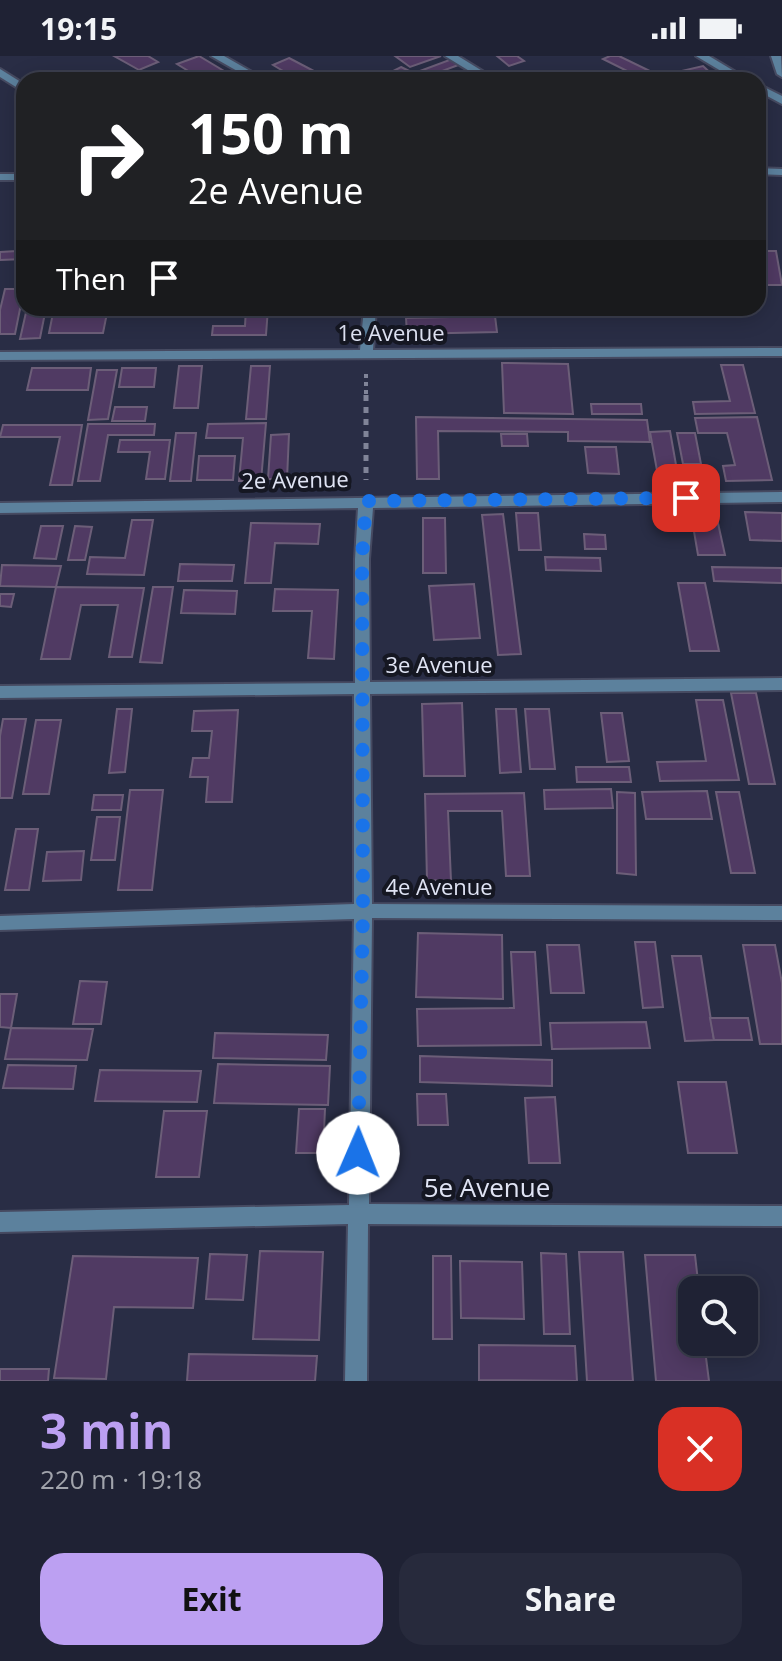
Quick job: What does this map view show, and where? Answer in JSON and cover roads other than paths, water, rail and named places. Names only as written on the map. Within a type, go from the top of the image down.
[{"type":"street","points":[[216,56],[246,72]]},
{"type":"street","points":[[450,56],[478,72]]},
{"type":"street","points":[[701,56],[730,72]]},
{"type":"street","points":[[776,56],[782,74]]},
{"type":"street","points":[[366,353],[369,316]]},
{"type":"street","name":"1e Avenue","points":[[0,356],[782,352]]},
{"type":"street","name":"2e Avenue","points":[[0,508],[782,497]]},
{"type":"street","points":[[356,1381],[363,911],[362,559],[366,501]]},
{"type":"street","name":"3e Avenue","points":[[0,692],[782,684]]},
{"type":"street","name":"4e Avenue","points":[[0,923],[363,911],[782,913]]},
{"type":"street","name":"5e Avenue","points":[[0,1222],[357,1214],[782,1216]]}]
